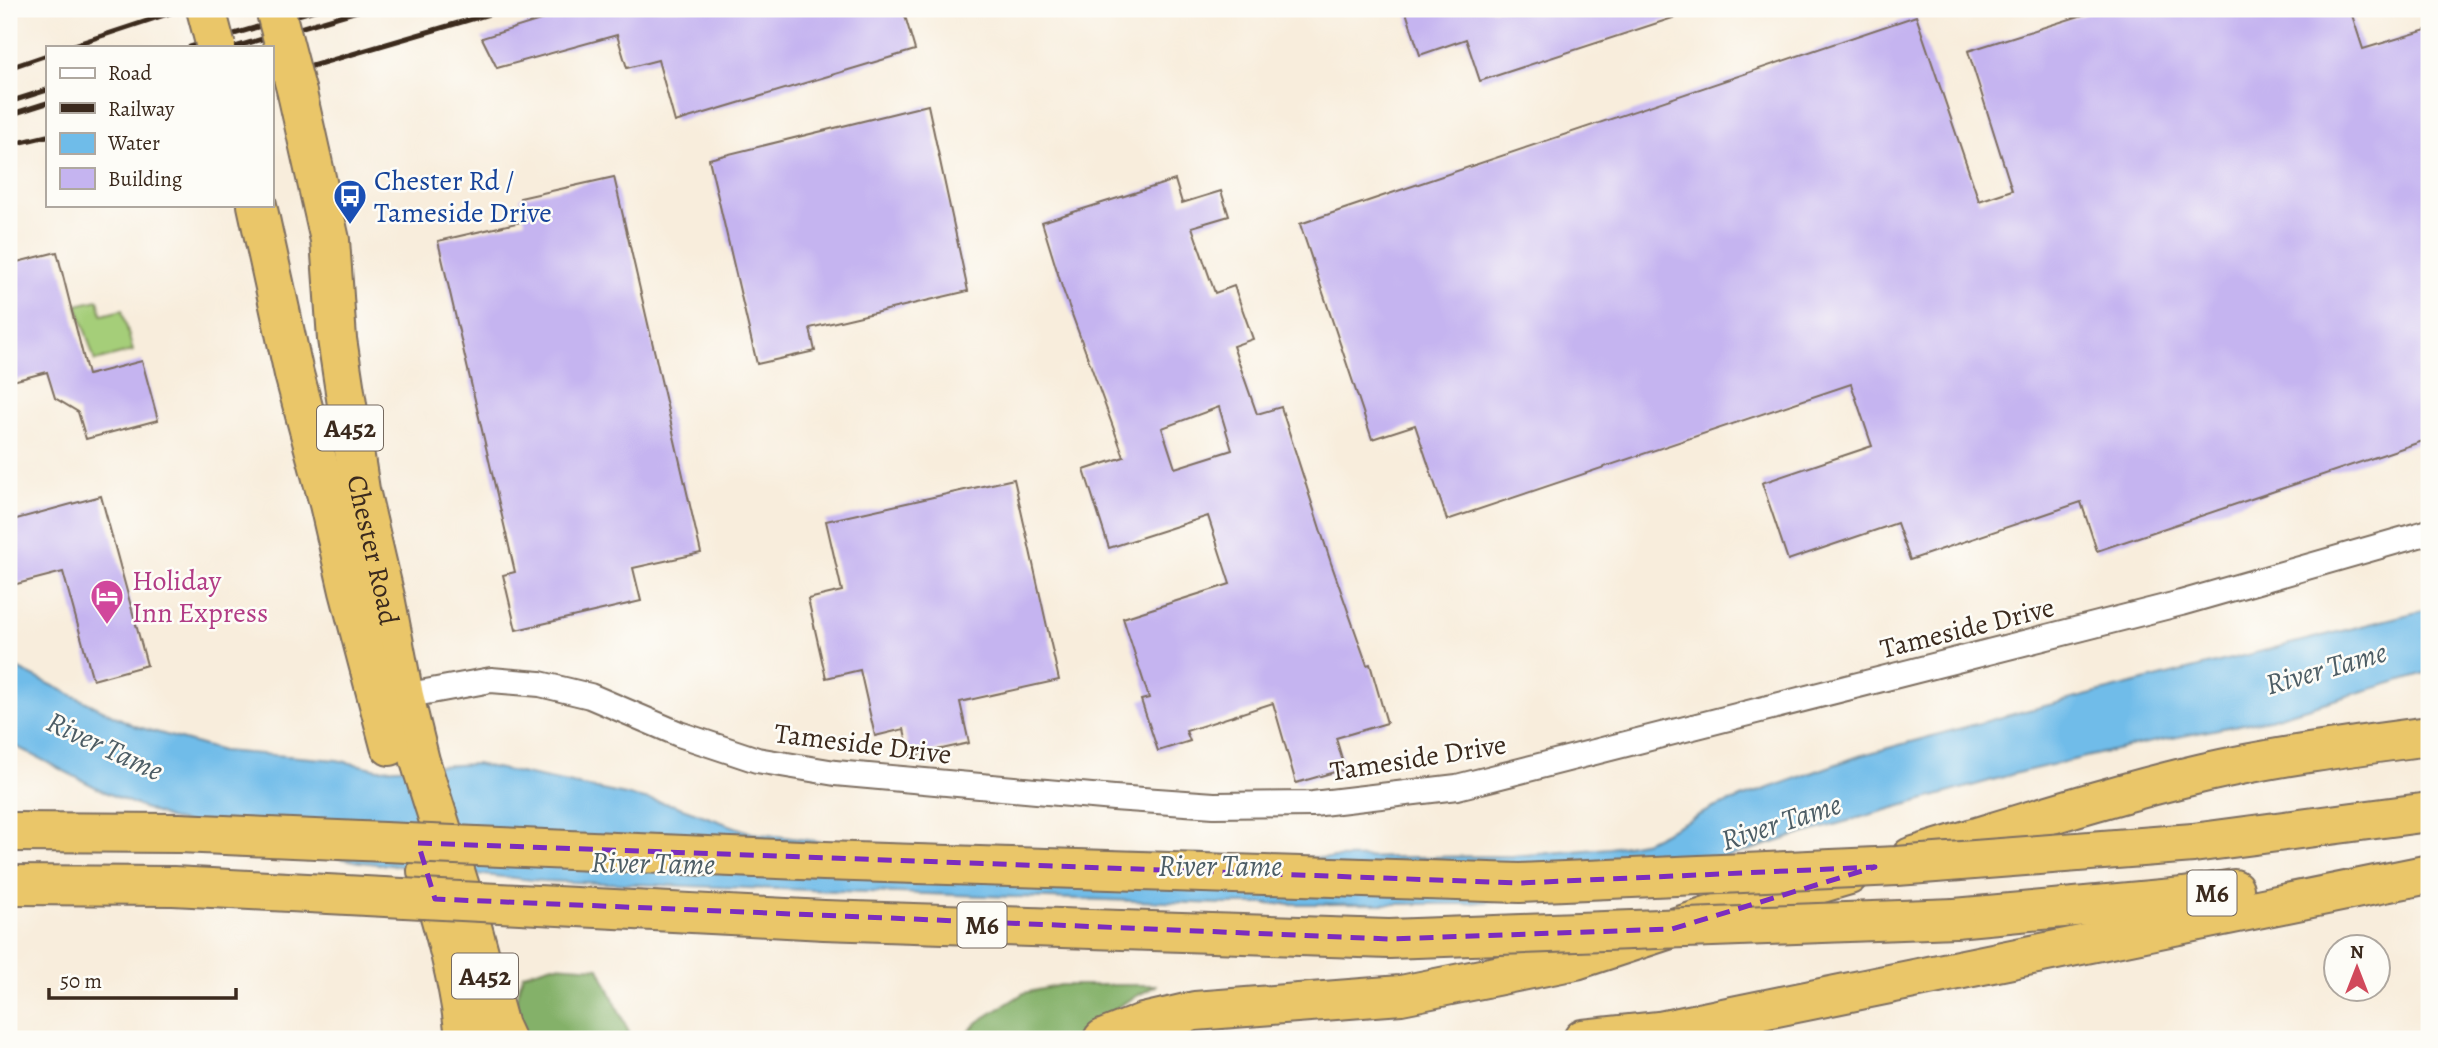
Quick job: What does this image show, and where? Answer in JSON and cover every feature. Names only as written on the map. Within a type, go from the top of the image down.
[{"type":"highway","points":[[206,9],[216,46]]},
{"type":"highway","name":"Chester Road","points":[[275,9],[298,93],[330,240],[337,339],[360,490],[404,696],[407,762]]},
{"type":"highway","name":"Chester Road","points":[[257,206],[294,374],[349,591],[407,762]]},
{"type":"highway","points":[[1103,1039],[1143,1023],[1195,1011],[1401,995],[1576,960],[1716,915],[2154,785],[2294,755],[2429,736]]},
{"type":"highway","name":"A452","points":[[407,762],[455,917],[505,1039]]},
{"type":"highway","name":"M6","points":[[9,832],[178,833],[824,861],[1520,883],[1911,865],[2193,843],[2429,812]]},
{"type":"highway","name":"M6","points":[[9,886],[173,886],[824,920],[1389,939],[1955,918],[2185,897],[2429,856]]},
{"type":"highway","points":[[1583,1039],[1659,1031],[2429,874]]},
{"type":"highway","name":"A452","points":[[455,917],[465,1039]]},
{"type":"street","name":"Tameside Drive","points":[[404,696],[491,680],[540,684],[590,696],[680,734],[757,760],[835,773],[1114,798],[1214,804],[1313,804],[1457,787],[2181,604],[2429,532]]},
{"type":"highlighted area","points":[[418,843],[1520,883],[1875,867],[1672,929],[1389,939],[435,899]]},
{"type":"green space","points":[[98,300],[102,315],[122,310],[133,351],[95,361],[77,305]]},
{"type":"green space","points":[[553,965],[599,968],[632,1039],[525,1039],[516,999],[523,974]]},
{"type":"green space","points":[[1061,985],[1157,985],[1122,1004],[1074,1039],[960,1039],[978,1022],[1024,993]]},
{"type":"water","name":"River Tame","points":[[2429,609],[2429,672],[2269,719],[2021,772],[1795,836],[1624,889],[1461,904],[1223,904],[542,881],[360,862],[267,844],[168,818],[107,793],[9,743],[9,664],[135,726],[222,751],[337,760],[378,769],[476,764],[674,805],[752,833],[871,848],[1329,858],[1513,856],[1610,848],[1647,841],[1713,808],[1859,756],[2013,714]]},
{"type":"building","points":[[576,9],[903,9],[915,50],[675,122],[658,60],[627,68],[617,35],[497,68],[482,38]]},
{"type":"building","points":[[1405,9],[1688,9],[1688,13],[1480,81],[1466,39],[1420,55]]},
{"type":"building","points":[[2102,9],[2350,9],[2363,49],[2429,29],[2429,439],[2097,551],[2081,502],[1910,560],[1897,523],[1788,560],[1762,483],[1872,446],[1851,384],[1447,520],[1415,425],[1372,439],[1300,224],[1916,16],[1979,201],[2012,190],[1968,51]]},
{"type":"building","points":[[928,105],[968,291],[810,328],[815,351],[757,364],[709,159]]},
{"type":"building","points":[[614,177],[701,553],[633,568],[641,601],[516,630],[503,575],[515,572],[438,241],[525,221],[520,198]]},
{"type":"building","points":[[1175,180],[1182,203],[1221,191],[1229,216],[1192,227],[1215,293],[1234,286],[1253,339],[1233,346],[1257,414],[1281,407],[1331,563],[1367,665],[1370,664],[1387,723],[1336,738],[1345,769],[1296,783],[1273,703],[1186,731],[1190,741],[1158,751],[1141,700],[1149,698],[1123,618],[1230,584],[1208,516],[1109,548],[1084,470],[1124,457],[1062,287],[1042,222]],"holes":[[[1219,407],[1232,450],[1175,468],[1162,428]]]},
{"type":"building","points":[[57,252],[88,375],[142,361],[158,420],[86,439],[78,412],[55,398],[47,372],[9,382],[9,264]]},
{"type":"building","points":[[1014,479],[1059,680],[960,702],[969,743],[910,756],[904,729],[875,736],[860,670],[826,678],[808,599],[842,591],[826,521]]},
{"type":"building","name":"Holiday Inn Express","points":[[101,496],[147,665],[93,680],[63,572],[9,586],[9,521]]},
{"type":"railway","points":[[71,46],[183,9]]},
{"type":"railway","points":[[193,46],[318,9]]},
{"type":"railway","points":[[238,46],[364,9]]},
{"type":"railway","points":[[273,77],[506,9]]},
{"type":"railway","points":[[9,68],[46,55]]},
{"type":"railway","points":[[9,102],[46,90]]},
{"type":"railway","points":[[9,115],[46,103]]},
{"type":"railway","points":[[9,145],[46,136]]},
{"type":"place","name":"Chester Rd / Tameside Drive","points":[[350,226]]},
{"type":"place","name":"Holiday Inn Express","points":[[107,626]]}]
